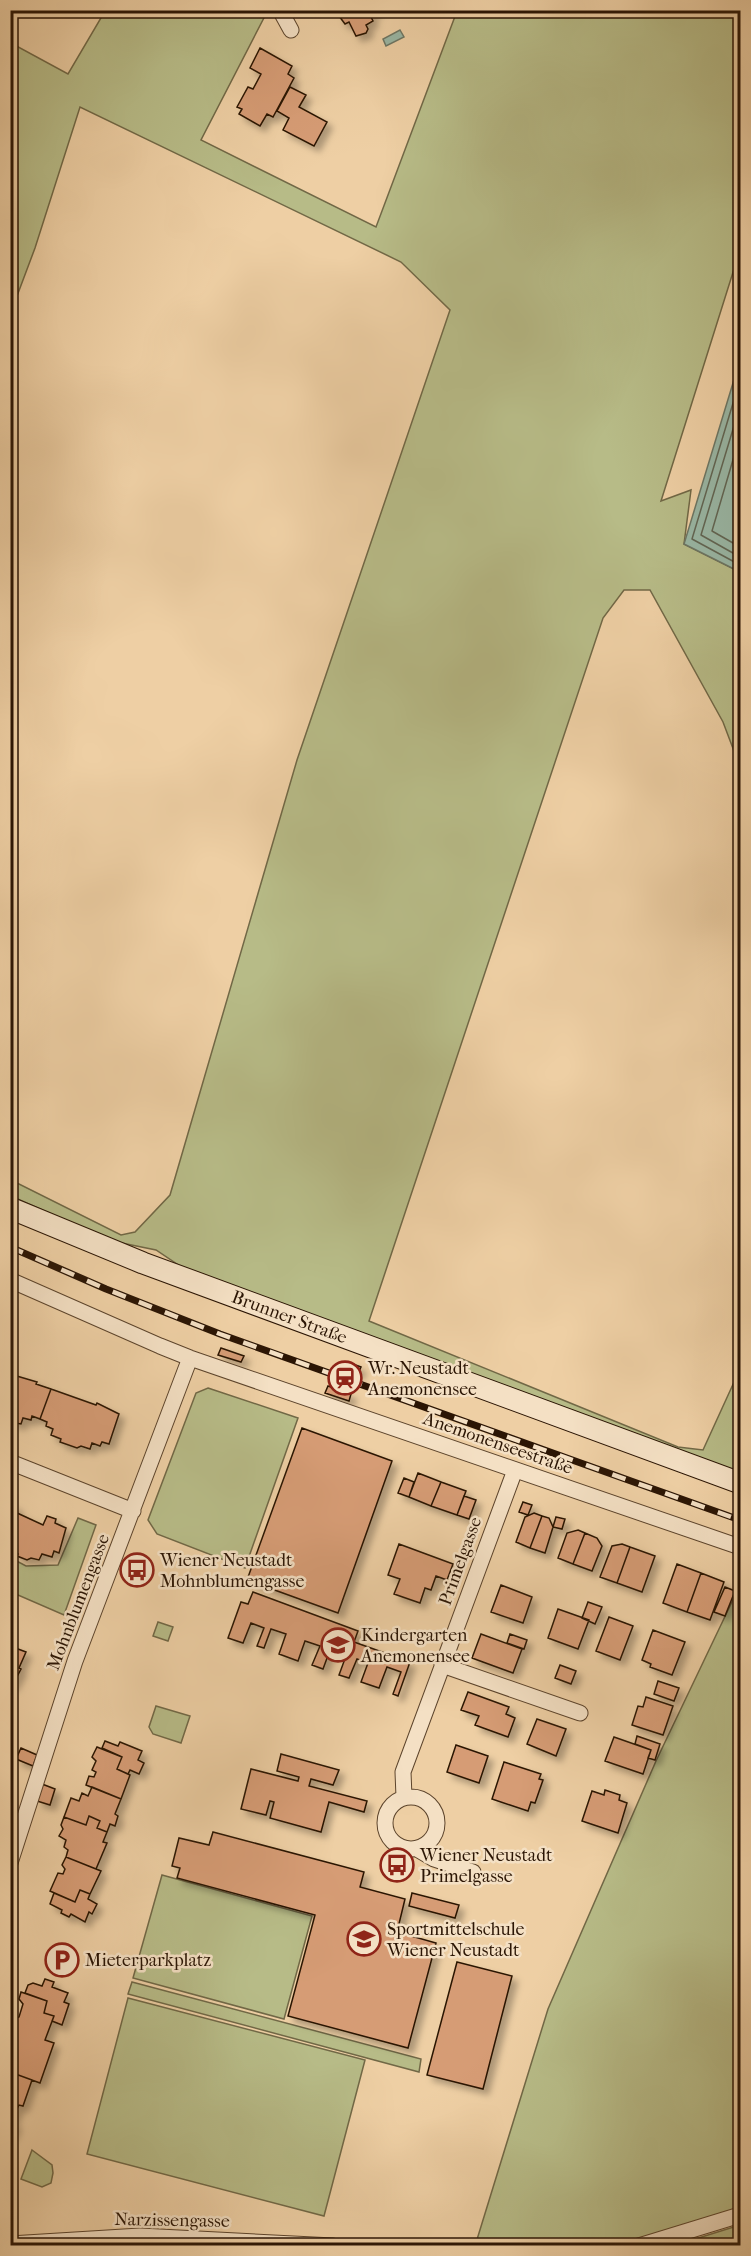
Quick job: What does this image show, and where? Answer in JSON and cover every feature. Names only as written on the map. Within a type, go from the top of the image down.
[{"type":"main road","name":"Brunner Straße","points":[[10,1208],[143,1263],[741,1483]]},
{"type":"street","points":[[280,10],[291,30]]},
{"type":"street","name":"Anemonenseestraße","points":[[10,1280],[190,1358],[741,1547]]},
{"type":"street","name":"Mohnblumengasse","points":[[10,1863],[75,1661],[190,1358]]},
{"type":"street","points":[[10,1462],[133,1511]]},
{"type":"street","name":"Primelgasse","points":[[404,1797],[402,1772],[515,1470]]},
{"type":"street","points":[[442,1665],[580,1713]]},
{"type":"street","points":[[417,1849],[429,1842],[436,1830],[437,1816],[430,1804],[418,1797],[404,1797],[392,1804],[385,1816],[385,1829],[392,1841],[404,1848],[417,1849],[434,1859],[473,1872]]},
{"type":"street","points":[[639,2246],[741,2215]]},
{"type":"street","name":"Narzissengasse","points":[[10,2244],[140,2236],[333,2246]]},
{"type":"green space","points":[[105,11],[266,11],[201,140],[376,227],[457,11],[740,11],[740,250],[661,501],[691,490],[684,544],[740,572],[740,767],[723,722],[650,590],[624,590],[603,618],[369,1321],[678,1447],[703,1450],[740,1369],[740,1474],[186,1270],[156,1250],[112,1241],[11,1196],[11,1180],[121,1235],[135,1232],[170,1195],[297,760],[450,310],[401,262],[80,107],[35,248],[11,312],[11,43],[68,74]]},
{"type":"green space","points":[[208,1388],[298,1418],[245,1568],[157,1534],[148,1520],[196,1393]]},
{"type":"green space","points":[[78,1518],[96,1525],[64,1615],[11,1592],[11,1558],[26,1566],[58,1565]]},
{"type":"green space","points":[[740,1585],[740,2211],[622,2245],[475,2246],[548,2009],[656,1761]]},
{"type":"green space","points":[[158,1622],[173,1627],[168,1641],[153,1636]]},
{"type":"green space","points":[[156,1706],[190,1716],[181,1743],[153,1734],[149,1727]]},
{"type":"green space","points":[[162,1875],[312,1916],[284,2019],[133,1978]]},
{"type":"green space","points":[[132,1982],[421,2059],[419,2072],[128,1994]]},
{"type":"green space","points":[[128,1998],[365,2060],[324,2216],[87,2154]]},
{"type":"green space","points":[[32,2150],[52,2165],[51,2183],[42,2187],[21,2179]]},
{"type":"green space","points":[[740,2225],[740,2245],[676,2245]]},
{"type":"water","points":[[400,30],[404,37],[386,46],[383,39]]},
{"type":"water","points":[[740,360],[740,572],[684,544]]},
{"type":"building","points":[[341,10],[377,10],[370,15],[373,21],[366,25],[368,29],[366,33],[356,36],[349,22],[345,24],[339,16],[342,13]]},
{"type":"building","points":[[260,48],[292,66],[288,74],[294,78],[273,117],[267,114],[260,126],[239,114],[242,109],[237,107],[248,87],[253,89],[261,74],[250,68]]},
{"type":"building","points":[[290,87],[306,95],[299,107],[327,122],[314,146],[283,130],[289,118],[277,111]]},
{"type":"building","points":[[221,1348],[244,1356],[241,1362],[218,1355]]},
{"type":"building","points":[[350,1363],[361,1367],[358,1374],[348,1370]]},
{"type":"building","points":[[10,1374],[51,1389],[40,1419],[32,1416],[31,1420],[23,1418],[21,1424],[10,1422]]},
{"type":"building","points":[[328,1386],[351,1394],[349,1401],[325,1393]]},
{"type":"building","points":[[51,1389],[96,1405],[97,1403],[119,1414],[109,1444],[102,1442],[100,1446],[92,1443],[90,1449],[81,1446],[77,1448],[60,1442],[61,1439],[51,1435],[53,1429],[46,1426],[47,1422],[40,1419]]},
{"type":"building","points":[[302,1428],[392,1461],[338,1613],[247,1580]]},
{"type":"building","points":[[418,1473],[441,1482],[431,1506],[409,1497]]},
{"type":"building","points":[[404,1478],[414,1482],[409,1497],[398,1493]]},
{"type":"building","points":[[441,1482],[466,1491],[457,1515],[431,1506]]},
{"type":"building","points":[[464,1496],[476,1500],[469,1519],[457,1515]]},
{"type":"building","points":[[523,1502],[532,1505],[528,1515],[519,1512]]},
{"type":"building","points":[[10,1504],[17,1507],[10,1523]]},
{"type":"building","points":[[15,1512],[43,1525],[47,1516],[56,1519],[55,1523],[66,1528],[59,1553],[54,1551],[52,1557],[42,1554],[39,1560],[31,1558],[27,1560],[17,1556],[18,1554],[10,1548],[10,1523]]},
{"type":"building","points":[[534,1513],[542,1516],[530,1548],[516,1542],[525,1517]]},
{"type":"building","points":[[542,1516],[549,1518],[553,1527],[545,1553],[530,1548]]},
{"type":"building","points":[[556,1517],[565,1519],[562,1529],[553,1527]]},
{"type":"building","points":[[578,1530],[585,1533],[573,1564],[558,1558],[567,1533]]},
{"type":"building","points":[[585,1533],[597,1538],[602,1546],[592,1571],[573,1564]]},
{"type":"building","points":[[399,1544],[453,1564],[447,1580],[436,1576],[431,1590],[425,1588],[420,1603],[394,1594],[400,1579],[388,1575]]},
{"type":"building","points":[[622,1544],[630,1547],[617,1583],[600,1577],[612,1546]]},
{"type":"building","points":[[630,1547],[655,1556],[642,1592],[617,1583]]},
{"type":"building","points":[[677,1564],[701,1573],[687,1612],[663,1603]]},
{"type":"building","points":[[701,1573],[724,1582],[710,1620],[687,1612]]},
{"type":"building","points":[[501,1585],[532,1597],[523,1623],[491,1612]]},
{"type":"building","points":[[725,1587],[735,1591],[725,1616],[714,1612]]},
{"type":"building","name":"Kindergarten Anemonensee","points":[[253,1592],[358,1631],[354,1642],[410,1662],[398,1696],[393,1694],[401,1672],[387,1667],[379,1688],[361,1682],[368,1663],[357,1659],[349,1678],[339,1675],[346,1656],[330,1650],[323,1669],[312,1665],[320,1646],[305,1641],[298,1661],[279,1654],[286,1634],[271,1629],[264,1648],[257,1646],[264,1628],[251,1623],[243,1643],[228,1638],[241,1602],[248,1604]]},
{"type":"building","points":[[588,1602],[602,1607],[595,1624],[582,1618]]},
{"type":"building","points":[[558,1609],[589,1620],[578,1649],[548,1638]]},
{"type":"building","points":[[609,1617],[633,1626],[620,1660],[596,1651]]},
{"type":"building","points":[[653,1630],[685,1642],[672,1675],[650,1667],[651,1664],[642,1660]]},
{"type":"building","points":[[481,1634],[522,1649],[513,1673],[472,1658]]},
{"type":"building","points":[[510,1634],[527,1640],[524,1649],[507,1643]]},
{"type":"building","points":[[10,1646],[26,1652],[19,1668],[21,1669],[12,1686],[10,1685]]},
{"type":"building","points":[[560,1665],[576,1671],[571,1684],[555,1678]]},
{"type":"building","points":[[658,1681],[679,1688],[674,1701],[654,1694]]},
{"type":"building","points":[[468,1692],[509,1707],[506,1714],[515,1718],[508,1737],[475,1725],[479,1716],[461,1710]]},
{"type":"building","points":[[646,1697],[673,1706],[663,1735],[632,1725],[638,1706],[643,1707]]},
{"type":"building","points":[[537,1719],[566,1729],[556,1756],[527,1744]]},
{"type":"building","points":[[637,1736],[660,1744],[655,1760],[648,1758],[651,1750],[635,1744]]},
{"type":"building","points":[[614,1737],[651,1750],[643,1774],[605,1761]]},
{"type":"building","points":[[105,1741],[118,1746],[120,1742],[142,1751],[138,1760],[144,1763],[139,1774],[130,1770],[128,1774],[117,1769],[122,1757],[102,1748]]},
{"type":"building","points":[[456,1745],[488,1756],[479,1783],[447,1772]]},
{"type":"building","points":[[97,1747],[122,1757],[117,1769],[130,1775],[121,1799],[86,1785],[89,1776],[94,1777],[96,1772],[92,1770],[96,1761],[92,1757]]},
{"type":"building","points":[[21,1748],[37,1755],[33,1766],[16,1759]]},
{"type":"building","points":[[281,1754],[339,1770],[333,1785],[311,1779],[309,1786],[367,1801],[364,1812],[329,1802],[321,1832],[270,1818],[274,1802],[270,1801],[266,1815],[241,1809],[251,1769],[298,1781],[299,1777],[277,1771]]},
{"type":"building","points":[[504,1762],[541,1774],[539,1779],[543,1780],[535,1803],[531,1802],[528,1811],[492,1799]]},
{"type":"building","points":[[42,1784],[55,1789],[50,1805],[37,1801]]},
{"type":"building","points":[[92,1787],[121,1799],[115,1814],[118,1816],[115,1826],[110,1824],[107,1832],[97,1828],[100,1821],[89,1816],[86,1825],[64,1817],[71,1798],[79,1801],[82,1793],[88,1796]]},
{"type":"building","points":[[605,1790],[620,1795],[619,1800],[627,1803],[618,1833],[582,1821],[592,1791],[604,1795]]},
{"type":"building","points":[[89,1816],[100,1821],[97,1828],[107,1832],[103,1842],[107,1843],[96,1869],[66,1857],[68,1850],[64,1847],[66,1840],[59,1836],[63,1829],[61,1825],[64,1817],[86,1825]]},
{"type":"building","name":"Sportmittelschule Wiener Neustadt","points":[[213,1832],[364,1872],[360,1887],[405,1899],[397,1932],[436,1943],[408,2048],[288,2016],[315,1915],[177,1878],[180,1868],[172,1866],[179,1838],[209,1845]]},
{"type":"building","points":[[66,1857],[101,1871],[90,1894],[80,1890],[75,1902],[50,1891],[58,1873],[63,1874],[65,1869],[62,1865]]},
{"type":"building","points":[[80,1890],[90,1894],[88,1899],[97,1904],[92,1914],[89,1912],[85,1922],[71,1914],[69,1917],[61,1913],[62,1910],[50,1904],[54,1893],[75,1902]]},
{"type":"building","points":[[412,1893],[459,1905],[455,1918],[409,1906]]},
{"type":"building","points":[[457,1962],[512,1976],[483,2089],[427,2075]]},
{"type":"building","points":[[45,1979],[54,1982],[52,1987],[68,1993],[64,2002],[69,2004],[62,2025],[52,2021],[54,2016],[44,2013],[47,2001],[25,1993],[28,1985],[33,1983],[42,1986]]},
{"type":"building","points":[[21,1992],[47,2001],[44,2013],[54,2016],[45,2040],[54,2043],[40,2083],[10,2072],[10,2054],[15,2042],[12,2036],[14,2028],[10,2027],[10,2023],[19,2017],[23,2004],[19,1999]]},
{"type":"building","points":[[10,2072],[32,2080],[23,2106],[19,2105],[15,2113],[10,2112]]},
{"type":"building","points":[[10,2112],[15,2113],[12,2123],[16,2124],[10,2138]]},
{"type":"railway","points":[[10,1247],[106,1289],[220,1334],[740,1520]]},
{"type":"place","name":"Wr. Neustadt Anemonensee","points":[[345,1378]]},
{"type":"place","name":"Wiener Neustadt Mohnblumengasse","points":[[137,1570]]},
{"type":"place","name":"Kindergarten Anemonensee","points":[[338,1645]]},
{"type":"place","name":"Wiener Neustadt Primelgasse","points":[[397,1865]]},
{"type":"place","name":"Sportmittelschule Wiener Neustadt","points":[[364,1939]]},
{"type":"place","name":"Mieterparkplatz","points":[[62,1960]]}]
